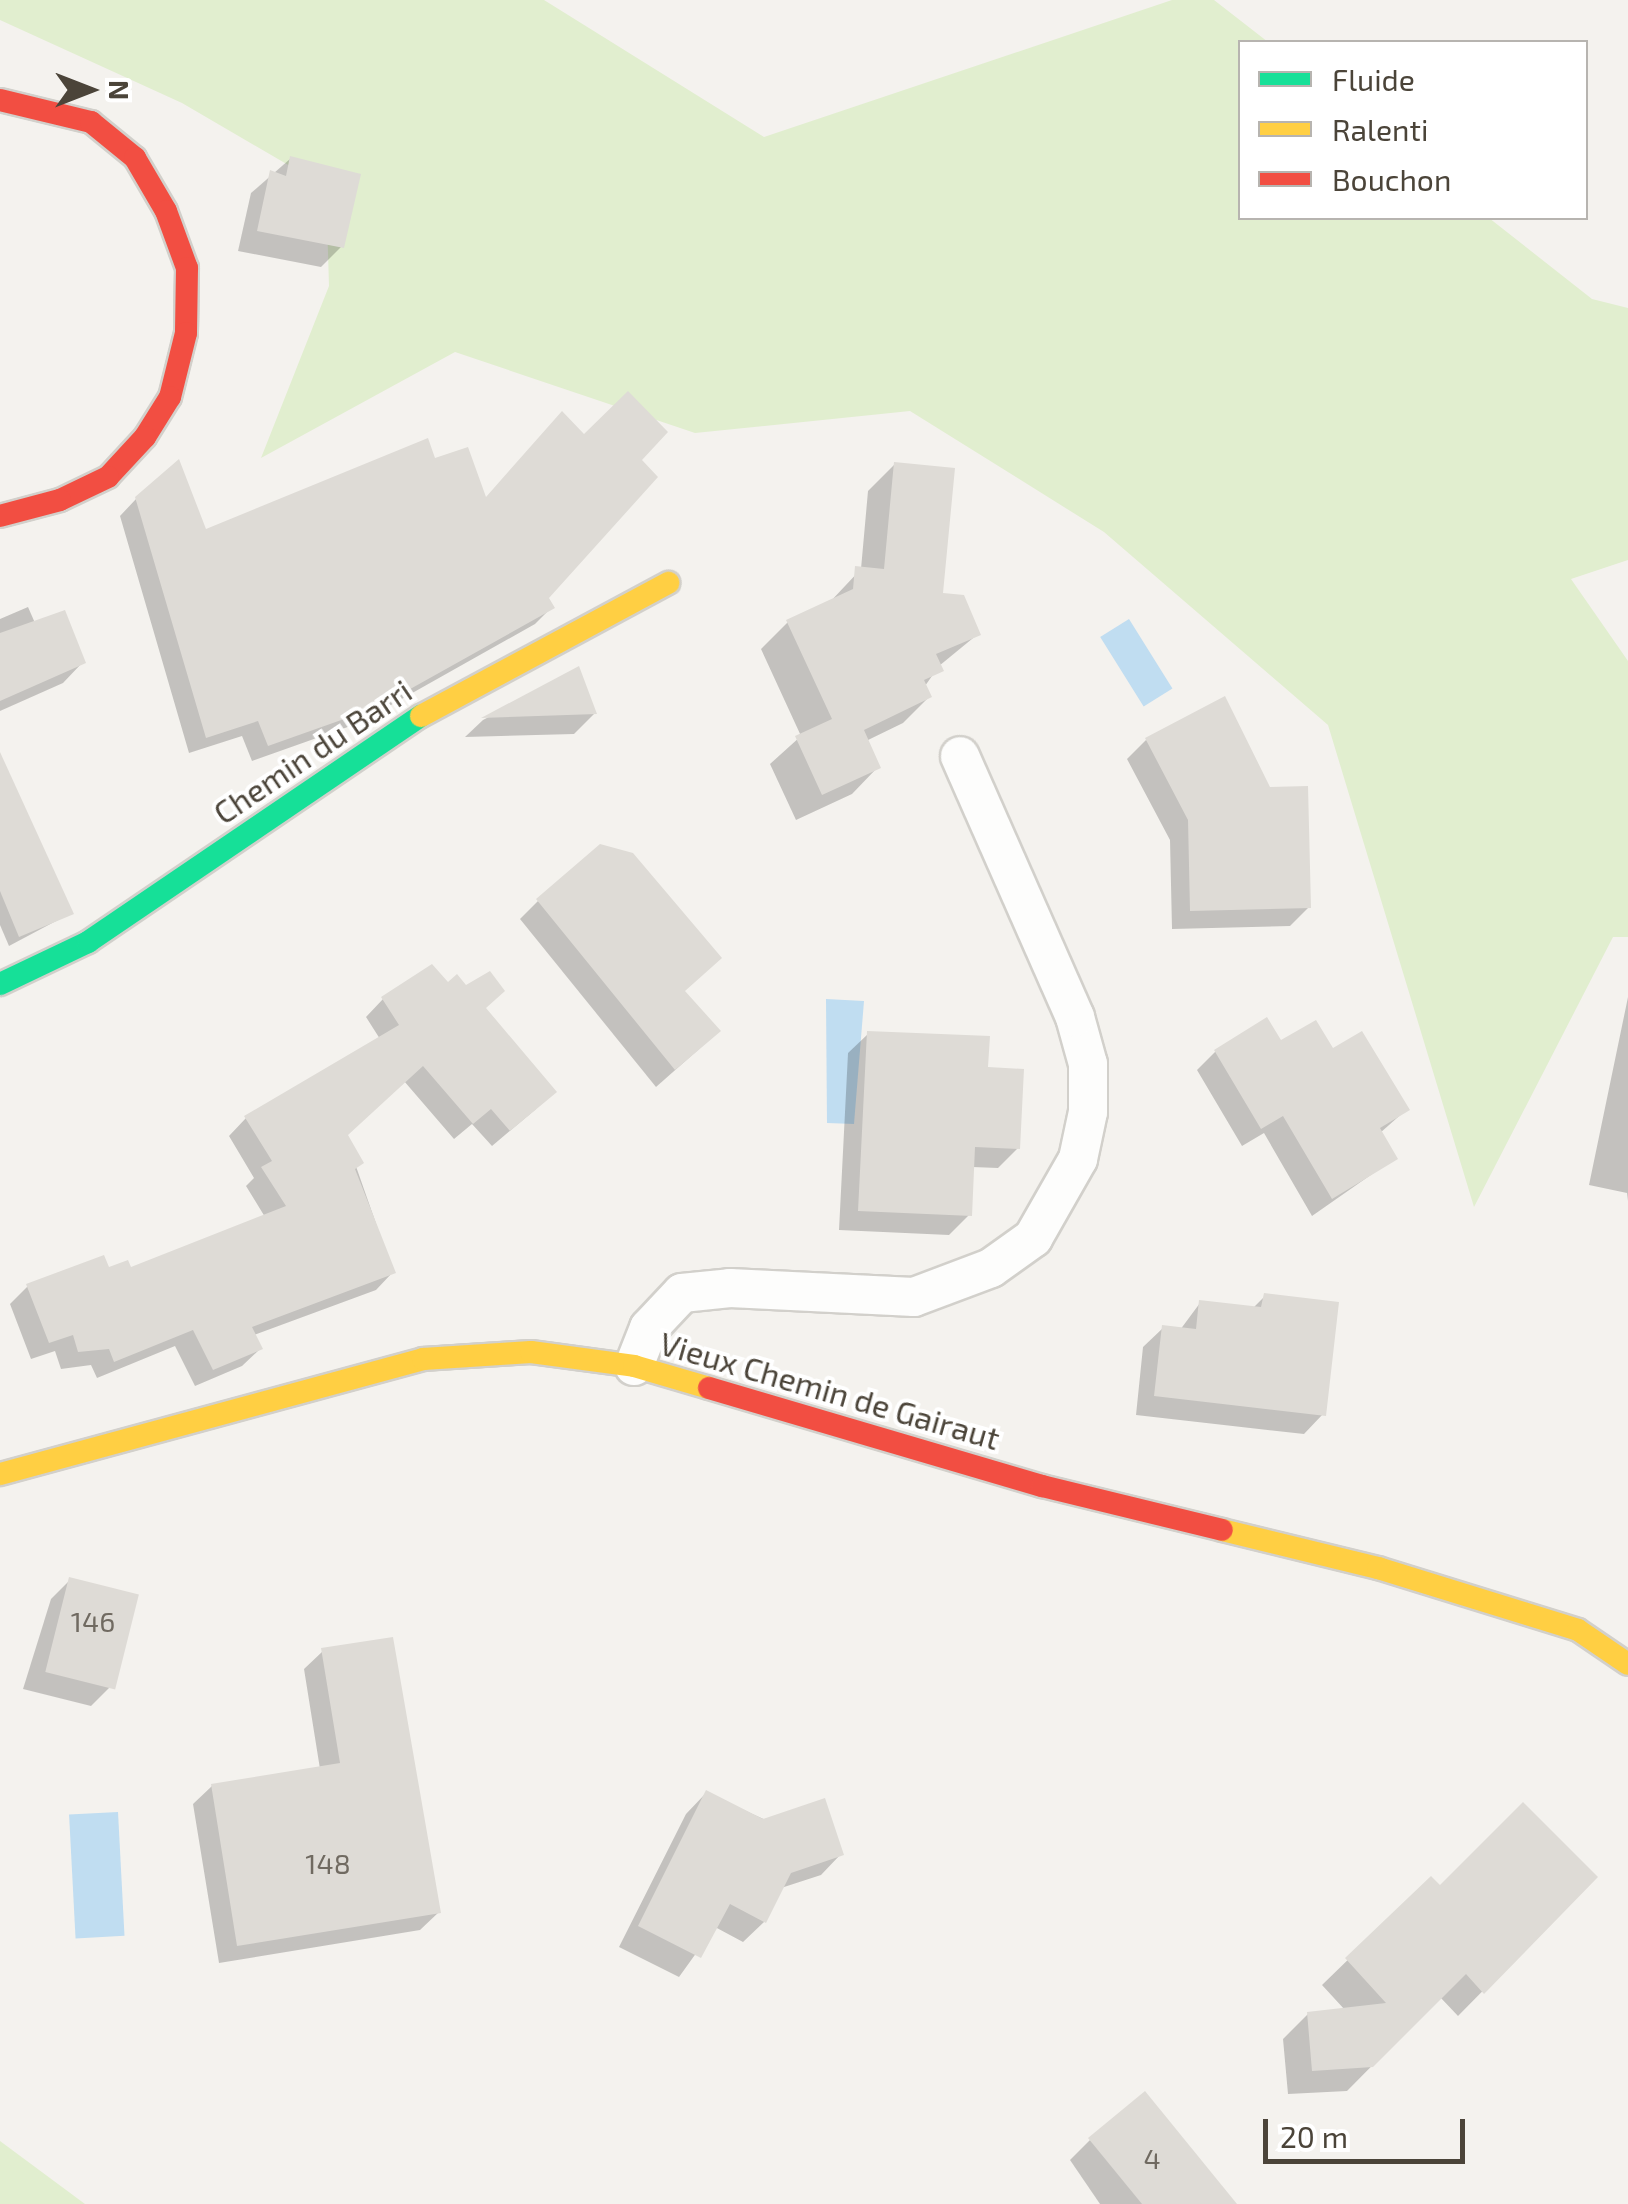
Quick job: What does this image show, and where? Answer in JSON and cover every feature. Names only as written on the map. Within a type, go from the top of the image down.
[{"type":"street","points":[[0,100],[91,122],[135,158],[166,211],[187,268],[186,333],[170,397],[145,437],[108,476],[60,500],[0,516]]},
{"type":"street","name":"Chemin du Barri","points":[[0,984],[88,942],[428,711],[668,583]]},
{"type":"street","name":"Vieux Chemin de Gairaut","points":[[0,1474],[423,1359],[531,1352],[634,1366],[1042,1486],[1378,1568],[1578,1630],[1628,1664]]},
{"type":"lane","points":[[634,1366],[650,1328],[682,1293],[730,1288],[914,1297],[991,1268],[1033,1238],[1078,1159],[1088,1112],[1088,1064],[1075,1017],[960,756]]},
{"type":"green space","points":[[0,0],[544,0],[764,137],[1172,0],[1214,0],[1265,40],[1238,40],[1238,220],[1492,220],[1592,299],[1628,308],[1628,560],[1571,579],[1628,661],[1628,937],[1613,937],[1474,1207],[1328,725],[1104,532],[910,411],[695,433],[455,352],[261,458],[329,286],[326,187],[182,103],[0,20]]},
{"type":"green space","points":[[0,2141],[85,2204],[0,2204]]},
{"type":"water","points":[[1129,619],[1172,689],[1144,707],[1100,637]]},
{"type":"water","points":[[826,999],[864,1001],[854,1124],[827,1123]]},
{"type":"water","points":[[118,1812],[124,1936],[76,1938],[69,1815]]},
{"type":"building","points":[[290,156],[361,174],[344,248],[257,231],[270,170],[286,176]]},
{"type":"building","points":[[628,391],[668,432],[642,460],[658,477],[549,598],[555,608],[378,707],[268,746],[258,721],[206,738],[135,497],[179,459],[206,529],[428,438],[435,458],[468,447],[486,497],[562,411],[584,434]]},
{"type":"building","points":[[894,462],[955,468],[943,593],[964,595],[981,635],[936,654],[944,671],[924,680],[932,697],[864,730],[881,768],[822,795],[795,736],[832,719],[786,620],[853,589],[855,566],[884,569]]},
{"type":"building","points":[[65,610],[86,663],[0,701],[0,633]]},
{"type":"building","points":[[579,666],[597,714],[481,718]]},
{"type":"building","points":[[1225,696],[1270,787],[1308,786],[1311,908],[1190,911],[1188,820],[1145,738]]},
{"type":"building","points":[[0,752],[74,914],[19,937],[0,891]]},
{"type":"building","points":[[600,844],[633,853],[722,958],[685,991],[721,1031],[675,1070],[536,899]]},
{"type":"building","points":[[432,964],[448,982],[457,974],[466,985],[490,971],[505,991],[486,1008],[557,1092],[510,1131],[491,1109],[473,1124],[423,1066],[348,1135],[364,1163],[355,1169],[396,1273],[252,1327],[263,1349],[213,1370],[193,1330],[114,1362],[109,1349],[78,1352],[73,1335],[49,1343],[26,1284],[104,1255],[109,1267],[128,1260],[131,1267],[286,1206],[261,1167],[272,1161],[244,1116],[399,1025],[381,997]]},
{"type":"building","points":[[1267,1017],[1281,1040],[1316,1020],[1333,1048],[1362,1031],[1410,1110],[1380,1128],[1398,1159],[1332,1199],[1283,1116],[1261,1129],[1214,1050]]},
{"type":"building","points":[[867,1031],[990,1036],[988,1067],[1024,1069],[1020,1149],[975,1147],[972,1216],[858,1211]]},
{"type":"building","points":[[1264,1293],[1339,1302],[1326,1416],[1154,1396],[1162,1325],[1196,1329],[1199,1300],[1261,1307]]},
{"type":"building","points":[[69,1577],[139,1594],[115,1690],[45,1672]]},
{"type":"building","points":[[393,1637],[441,1913],[237,1946],[211,1784],[340,1763],[321,1648]]},
{"type":"building","points":[[706,1790],[763,1819],[825,1798],[844,1855],[791,1873],[766,1923],[730,1904],[701,1958],[638,1926]]},
{"type":"building","points":[[1523,1802],[1598,1877],[1484,1994],[1466,1974],[1373,2067],[1312,2071],[1307,2012],[1386,2003],[1345,1958],[1431,1876],[1440,1885]]},
{"type":"building","points":[[1145,2091],[1237,2204],[1142,2204],[1088,2138]]},
{"type":"traffic: fast","points":[[0,984],[88,942],[421,716]]},
{"type":"traffic: slow","points":[[421,716],[668,583]]},
{"type":"traffic: slow","points":[[0,1474],[423,1359],[531,1352],[634,1366],[709,1388]]},
{"type":"traffic: slow","points":[[1222,1530],[1378,1568],[1578,1630],[1628,1664]]},
{"type":"traffic: jam","points":[[0,100],[91,122],[135,158],[166,211],[187,268],[186,333],[170,397],[145,437],[108,477],[60,500],[0,516]]},
{"type":"traffic: jam","points":[[709,1388],[1042,1486],[1222,1530]]}]
